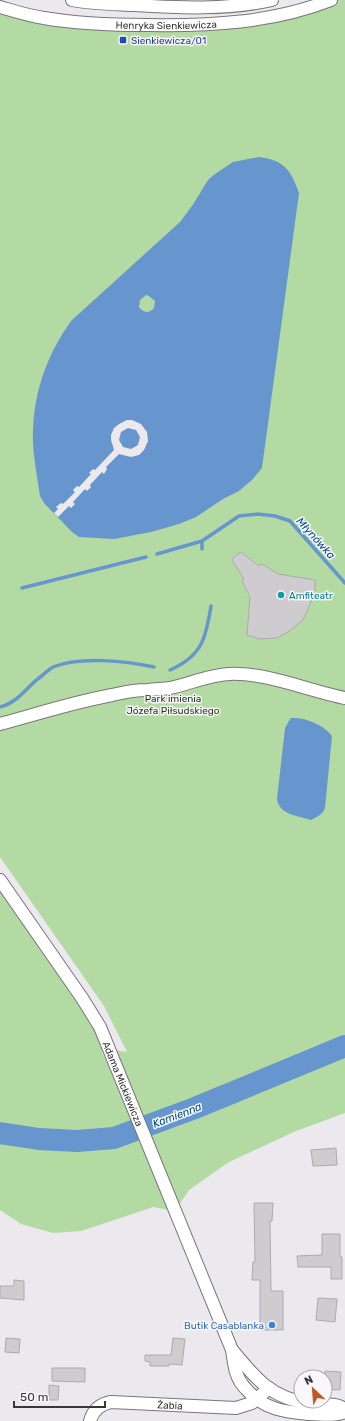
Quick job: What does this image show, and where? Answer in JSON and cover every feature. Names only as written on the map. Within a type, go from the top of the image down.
[{"type":"street","name":"Henryka Sienkiewicza","points":[[72,0],[95,3],[202,8],[272,0]]},
{"type":"street","name":"Henryka Sienkiewicza","points":[[0,7],[43,18],[73,22],[126,25],[195,26],[267,18],[303,10],[331,0]]},
{"type":"street","points":[[0,724],[113,694],[169,688],[200,679],[229,674],[254,675],[291,683],[329,695],[345,698]]},
{"type":"street","name":"Adama Mickiewicza","points":[[0,880],[95,1017],[115,1060],[232,1350],[237,1375],[245,1388],[256,1399]]},
{"type":"street","name":"Adama Mickiewicza","points":[[232,1350],[253,1376],[268,1388]]},
{"type":"street","points":[[268,1388],[291,1400],[339,1405],[345,1409]]},
{"type":"street","name":"Żabia","points":[[90,1421],[98,1407],[111,1402],[232,1408],[247,1405],[268,1388]]},
{"type":"street","points":[[256,1399],[273,1408],[290,1412],[338,1415],[345,1412]]},
{"type":"green space","name":"Park imienia Józefa Piłsudskiego","points":[[331,0],[345,0],[345,1113],[296,1131],[229,1162],[189,1190],[175,1211],[153,1207],[81,1231],[53,1233],[21,1224],[0,1210],[0,880],[106,1038],[102,1052],[164,1184],[110,1049],[127,1052],[104,1006],[0,857],[0,7],[43,18],[195,26]]},
{"type":"water","points":[[259,157],[268,158],[275,161],[281,164],[289,172],[299,193],[262,468],[252,480],[239,491],[223,499],[196,517],[179,524],[151,532],[114,539],[79,537],[72,532],[44,503],[40,496],[33,447],[33,431],[39,387],[49,359],[63,332],[72,320],[180,222],[208,180],[233,162]],"holes":[[[146,295],[155,301],[154,308],[146,312],[139,307],[140,300]]]},
{"type":"water","points":[[291,718],[314,722],[324,728],[332,736],[325,808],[321,814],[311,820],[285,812],[281,808],[277,799],[285,728]]},
{"type":"pier","points":[[127,420],[132,420],[141,424],[147,432],[148,441],[144,450],[139,455],[131,457],[119,454],[106,467],[107,469],[104,474],[102,472],[90,485],[91,487],[87,491],[85,489],[73,502],[75,504],[71,508],[69,506],[58,517],[54,513],[58,509],[56,507],[61,503],[63,504],[75,492],[73,490],[77,486],[79,487],[91,474],[89,473],[93,469],[95,470],[114,450],[111,435],[114,428]],"holes":[[[128,428],[136,430],[140,437],[138,445],[131,449],[123,447],[119,440],[121,432]]]},
{"type":"building","name":"Amfiteatr","points":[[241,552],[259,566],[262,564],[278,574],[315,580],[315,592],[303,620],[288,632],[277,638],[259,639],[247,635],[250,597],[242,581],[244,579],[232,560]]},
{"type":"building","points":[[336,1148],[337,1165],[313,1166],[311,1150]]},
{"type":"building","points":[[254,1203],[273,1203],[272,1221],[270,1221],[271,1291],[283,1291],[283,1330],[260,1330],[260,1280],[252,1280],[253,1262],[255,1262]]},
{"type":"building","points":[[322,1234],[340,1234],[342,1279],[331,1279],[331,1267],[298,1267],[297,1256],[322,1255]]},
{"type":"building","points":[[14,1280],[24,1281],[24,1300],[0,1298],[0,1286],[14,1286]]},
{"type":"building","points":[[318,1298],[337,1299],[335,1322],[316,1320]]},
{"type":"building","points":[[6,1338],[20,1339],[19,1353],[5,1352]]},
{"type":"building","points":[[173,1338],[185,1339],[182,1365],[169,1364],[169,1366],[150,1366],[150,1362],[145,1361],[145,1355],[171,1355]]},
{"type":"building","points":[[52,1368],[85,1368],[85,1382],[52,1381]]},
{"type":"building","points":[[333,1372],[341,1372],[340,1390],[333,1390]]},
{"type":"building","points":[[49,1385],[59,1386],[58,1400],[49,1400]]},
{"type":"waterway","name":"Młynówka","points":[[157,554],[202,541],[239,516],[258,514],[275,516],[290,521],[345,583]]},
{"type":"waterway","name":"Młynówka","points":[[202,541],[202,549]]},
{"type":"waterway","name":"Młynówka","points":[[22,588],[146,557]]},
{"type":"waterway","points":[[170,670],[189,659],[201,645],[207,628],[211,606]]},
{"type":"waterway","points":[[0,707],[16,699],[51,668],[64,664],[89,661],[117,661],[154,667]]},
{"type":"waterway","name":"Kamienna","points":[[0,1133],[39,1139],[77,1141],[114,1138],[195,1108],[345,1046]]},
{"type":"place","name":"Sienkiewicza/01","points":[[123,40]]},
{"type":"place","name":"Amfiteatr","points":[[281,595]]},
{"type":"place","name":"Butik Casablanka","points":[[272,1325]]}]
